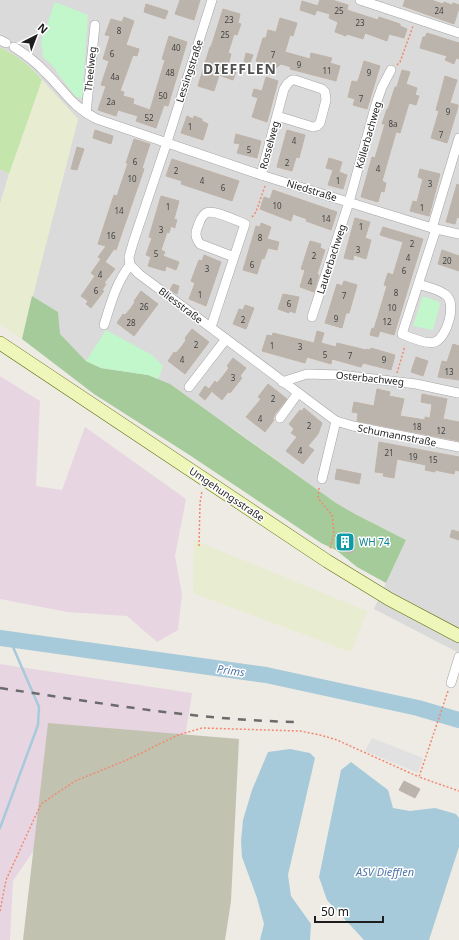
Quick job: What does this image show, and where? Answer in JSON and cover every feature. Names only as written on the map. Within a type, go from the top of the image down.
[{"type":"main road","name":"Umgehungsstraße","points":[[0,343],[327,560],[389,599],[459,636]]},
{"type":"street","name":"Lessingstraße","points":[[167,142],[212,0]]},
{"type":"street","points":[[360,0],[459,33]]},
{"type":"street","name":"Theelweg","points":[[86,113],[95,25]]},
{"type":"street","name":"Niedstraße","points":[[6,43],[33,60],[46,72],[77,107],[97,119],[265,176],[434,228],[459,234]]},
{"type":"street","name":"Köllerbachweg","points":[[349,202],[376,104],[382,87],[392,70]]},
{"type":"street","name":"Rosselweg","points":[[265,176],[277,116],[284,90],[288,83],[295,80],[322,89],[325,92],[326,100],[320,123],[317,126],[312,127],[277,116]]},
{"type":"street","points":[[418,284],[440,291],[446,295],[452,305],[445,331],[435,342],[424,341],[402,334],[418,284],[459,138]]},
{"type":"street","points":[[104,325],[119,281],[130,265],[129,257],[133,243],[167,142]]},
{"type":"street","name":"Lauterbachweg","points":[[312,317],[349,202]]},
{"type":"street","points":[[211,327],[245,224],[212,212],[205,214],[201,218],[195,232],[196,239],[200,244],[234,257]]},
{"type":"street","name":"Bliesstraße","points":[[130,265],[139,274],[336,421]]},
{"type":"street","points":[[189,387],[226,339]]},
{"type":"street","name":"Osterbachweg","points":[[282,382],[296,376],[318,373],[395,381],[458,393]]},
{"type":"street","points":[[280,418],[298,393]]},
{"type":"street","points":[[322,479],[336,421]]},
{"type":"street","name":"Schumannstraße","points":[[336,421],[459,448]]},
{"type":"street","points":[[451,684],[459,657]]},
{"type":"path","points":[[392,70],[400,62],[416,19]]},
{"type":"path","points":[[245,224],[256,212],[265,176]]},
{"type":"path","points":[[395,381],[407,336]]},
{"type":"path","points":[[322,479],[318,498],[332,514],[334,534],[327,560]]},
{"type":"path","points":[[200,546],[200,503],[202,489],[206,480]]},
{"type":"path","points":[[419,778],[451,684]]},
{"type":"path","points":[[0,911],[6,880],[42,804],[75,782],[127,760],[178,735],[202,728],[300,731],[320,735],[337,740],[419,778],[459,791]]},
{"type":"shaded area","points":[[0,0],[459,0],[459,653],[374,609],[406,540],[336,503],[238,432],[148,375],[101,368],[86,361],[59,334],[58,312],[32,296],[78,119],[33,70],[11,53],[0,47]]},
{"type":"shaded area","points":[[42,80],[78,119],[22,339],[0,325],[0,204]]},
{"type":"shaded area","points":[[0,169],[9,174],[0,204]]},
{"type":"shaded area","points":[[0,376],[40,401],[36,486],[62,490],[85,427],[186,499],[175,556],[182,594],[178,630],[157,642],[127,616],[67,612],[0,599]]},
{"type":"shaded area","points":[[194,540],[367,611],[351,652],[193,593]]},
{"type":"shaded area","points":[[0,664],[192,693],[185,738],[66,803],[13,881],[10,940],[0,940]]},
{"type":"shaded area","points":[[48,723],[239,739],[231,901],[225,940],[23,940]]},
{"type":"shaded area","points":[[372,738],[423,758],[418,773],[365,751]]},
{"type":"green space","points":[[55,2],[88,15],[82,98],[76,97],[55,68],[43,57],[41,41]]},
{"type":"green space","points":[[0,47],[23,61],[42,80],[9,174],[0,169]]},
{"type":"green space","points":[[32,296],[58,312],[60,334],[86,361],[101,368],[148,375],[170,384],[336,503],[406,540],[386,583],[357,567],[336,550],[321,543],[191,456],[94,394],[22,339]]},
{"type":"green space","points":[[423,296],[439,302],[440,304],[433,330],[413,326]]},
{"type":"green space","points":[[106,330],[152,355],[163,366],[158,379],[148,375],[101,368],[86,361]]},
{"type":"water","points":[[290,749],[310,753],[315,758],[288,875],[291,896],[311,924],[310,940],[260,940],[264,924],[257,898],[242,857],[241,841],[243,820],[252,790],[268,752]]},
{"type":"water","name":"ASV Diefflen","points":[[351,762],[388,790],[393,808],[410,811],[435,808],[456,814],[459,818],[459,847],[429,940],[364,940],[327,900],[319,877],[341,770]]},
{"type":"building","points":[[180,0],[200,0],[194,20],[175,14]]},
{"type":"building","points":[[320,0],[332,0],[348,5],[347,10],[378,20],[379,17],[400,24],[400,26],[407,29],[404,38],[389,34],[387,41],[365,33],[363,39],[347,34],[346,36],[335,32],[338,22],[329,18],[330,14],[316,10]]},
{"type":"building","points":[[405,0],[431,0],[452,5],[453,3],[459,5],[459,8],[454,24],[403,6]]},
{"type":"building","points":[[302,1],[318,6],[315,15],[300,10]]},
{"type":"building","points":[[146,4],[168,11],[165,19],[144,12]]},
{"type":"building","points":[[223,9],[240,14],[238,23],[241,24],[237,35],[234,34],[228,53],[231,54],[227,69],[236,72],[233,80],[219,75],[214,91],[198,86]]},
{"type":"building","points":[[124,17],[134,21],[126,45],[139,49],[137,56],[133,55],[120,91],[124,92],[123,96],[134,99],[133,104],[150,110],[165,60],[162,59],[169,36],[187,42],[168,106],[164,105],[156,128],[136,121],[138,116],[118,110],[116,116],[98,110],[106,86],[101,85],[109,61],[103,59],[110,36],[105,35],[111,19],[122,22]]},
{"type":"building","points":[[280,18],[297,23],[293,36],[290,35],[285,52],[310,59],[311,53],[332,58],[330,63],[340,66],[336,81],[290,69],[291,67],[281,64],[266,76],[269,65],[256,61],[263,38],[266,38],[268,30],[276,32]]},
{"type":"building","points":[[427,33],[459,43],[459,59],[456,58],[454,64],[445,60],[447,56],[420,48],[423,37],[425,37]]},
{"type":"building","points":[[246,53],[253,55],[250,63],[244,62]]},
{"type":"building","points":[[364,61],[380,66],[367,109],[353,105],[355,99],[348,97],[352,81],[357,82]]},
{"type":"building","points":[[402,70],[410,72],[406,84],[417,88],[415,95],[419,96],[416,105],[409,103],[400,133],[396,132],[382,181],[386,183],[384,192],[381,191],[378,202],[361,197],[372,157],[375,158],[385,124],[382,124],[395,87],[397,87]]},
{"type":"building","points":[[445,76],[457,80],[450,103],[458,105],[447,143],[431,138],[439,111],[436,110]]},
{"type":"building","points":[[266,77],[278,81],[267,122],[252,117],[258,98],[252,96],[254,89],[262,91]]},
{"type":"building","points":[[187,116],[193,119],[194,116],[202,119],[202,121],[208,124],[203,140],[181,133]]},
{"type":"building","points":[[95,130],[113,136],[111,144],[93,138]]},
{"type":"building","points":[[287,130],[305,135],[299,158],[296,157],[292,171],[277,167]]},
{"type":"building","points":[[236,134],[261,141],[257,158],[237,153],[240,144],[234,143]]},
{"type":"building","points":[[134,139],[150,144],[142,168],[144,169],[116,250],[114,249],[105,262],[115,269],[104,283],[106,284],[102,290],[104,291],[91,308],[86,304],[88,301],[81,296],[95,276],[91,273],[101,259],[98,257],[106,246],[98,244],[114,195],[117,196]]},
{"type":"building","points":[[77,147],[84,149],[77,170],[71,169]]},
{"type":"building","points":[[329,158],[342,162],[339,172],[347,175],[343,189],[328,185],[333,170],[326,168]]},
{"type":"building","points":[[172,159],[239,181],[232,201],[181,184],[182,181],[166,176]]},
{"type":"building","points":[[420,169],[440,174],[429,216],[410,211],[413,201],[417,202],[423,179],[418,177]]},
{"type":"building","points":[[457,184],[459,185],[459,218],[457,217],[455,224],[446,222]]},
{"type":"building","points":[[273,190],[337,212],[331,230],[306,221],[307,219],[293,214],[291,221],[260,209],[264,197],[270,199]]},
{"type":"building","points":[[161,196],[179,201],[174,219],[177,220],[175,228],[171,226],[169,233],[167,232],[161,250],[165,252],[163,256],[179,262],[176,270],[166,266],[165,271],[148,266],[151,257],[146,255],[152,238],[149,237]]},
{"type":"building","points":[[355,218],[370,222],[365,238],[371,240],[366,259],[354,255],[353,260],[344,258]]},
{"type":"building","points":[[261,223],[271,227],[267,239],[279,242],[277,250],[268,248],[264,259],[262,258],[257,274],[243,270],[256,226],[260,227]]},
{"type":"building","points":[[383,227],[423,239],[394,335],[380,331],[378,337],[370,335],[372,328],[374,329],[387,286],[384,285],[388,273],[393,275],[403,242],[380,235]]},
{"type":"building","points":[[310,241],[321,244],[320,248],[325,250],[317,274],[319,275],[314,292],[300,287],[305,270],[301,269]]},
{"type":"building","points":[[442,250],[459,256],[459,271],[438,264]]},
{"type":"building","points":[[204,255],[221,262],[206,306],[189,299],[195,283],[191,281],[199,260],[202,261]]},
{"type":"building","points":[[344,281],[357,285],[349,313],[346,313],[342,328],[325,323],[337,284],[342,286]]},
{"type":"building","points":[[173,284],[179,286],[177,294],[170,290]]},
{"type":"building","points":[[141,291],[158,304],[134,336],[117,323],[123,314],[125,315],[131,308]]},
{"type":"building","points":[[283,294],[299,297],[295,313],[290,311],[289,313],[278,309]]},
{"type":"building","points":[[245,305],[254,308],[246,329],[233,324],[239,309],[243,310]]},
{"type":"building","points":[[192,329],[209,342],[185,374],[168,361],[174,352],[176,353],[182,346],[186,340],[185,338]]},
{"type":"building","points":[[317,331],[324,333],[321,343],[336,347],[337,343],[366,350],[371,350],[371,348],[395,355],[391,370],[363,363],[361,367],[332,359],[331,364],[307,357],[305,363],[262,351],[267,335],[272,336],[273,333],[314,343]]},
{"type":"building","points":[[453,344],[459,346],[459,380],[438,377],[442,361],[447,362]]},
{"type":"building","points":[[416,357],[428,361],[423,376],[411,372]]},
{"type":"building","points":[[233,358],[246,368],[240,376],[242,378],[230,393],[228,392],[222,400],[209,389],[215,381],[217,383],[223,376],[229,368],[227,366]]},
{"type":"building","points":[[268,384],[287,399],[275,414],[274,420],[265,432],[246,417],[261,399],[258,397]]},
{"type":"building","points":[[205,386],[212,391],[205,400],[199,395]]},
{"type":"building","points":[[377,389],[390,392],[389,396],[404,399],[400,416],[425,420],[425,417],[430,418],[432,404],[421,402],[422,394],[447,399],[443,419],[459,422],[459,441],[357,421],[358,413],[352,412],[354,402],[374,406]]},
{"type":"building","points":[[304,408],[322,423],[318,434],[308,446],[314,450],[303,464],[286,451],[297,437],[291,433],[294,429],[289,424],[300,410],[302,411]]},
{"type":"building","points":[[379,442],[459,457],[459,471],[455,470],[454,474],[435,470],[435,472],[425,470],[426,465],[397,459],[394,478],[383,476],[384,473],[375,472]]},
{"type":"building","points":[[337,469],[361,474],[359,484],[335,479]]},
{"type":"building","points":[[452,530],[459,532],[459,540],[450,537]]},
{"type":"building","name":"WH 74","points":[[346,531],[356,539],[352,544],[354,552],[347,553],[336,543]]},
{"type":"building","points":[[404,781],[420,789],[415,798],[399,790]]},
{"type":"waterway","name":"Prims","points":[[0,638],[266,675],[418,708],[459,720]]},
{"type":"waterway","points":[[0,828],[38,725],[39,707],[10,640]]},
{"type":"railway","points":[[0,688],[148,710],[222,718],[297,722]]},
{"type":"place","name":"WH 74","points":[[345,542]]},
{"type":"district","name":"DIEFFLEN","points":[[240,68]]}]
